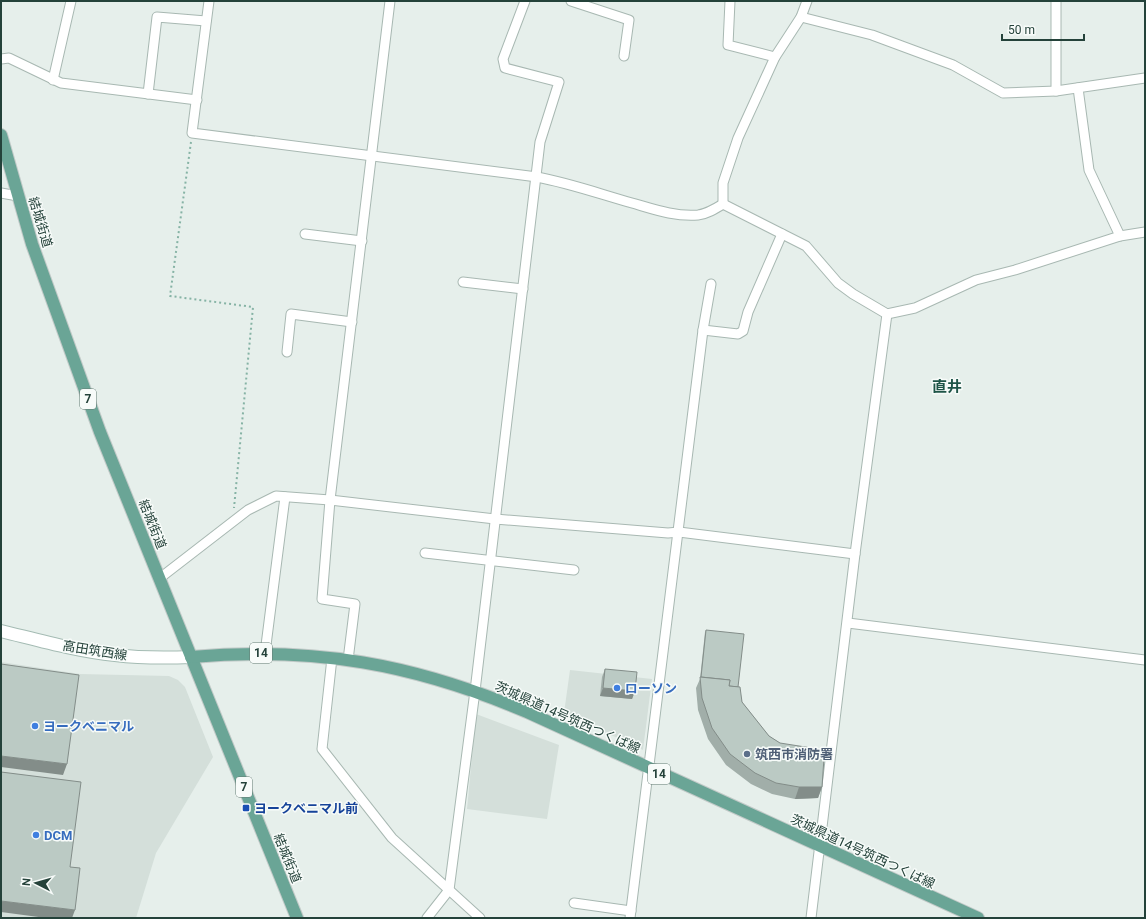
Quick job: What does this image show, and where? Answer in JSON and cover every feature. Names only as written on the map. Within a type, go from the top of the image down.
[{"type":"main road","name":"結城街道","points":[[1,135],[32,244],[100,432],[297,918]]},
{"type":"main road","name":"高田筑西線","points":[[1,631],[77,649],[113,655],[148,658],[191,657]]},
{"type":"main road","name":"茨城県道14号筑西つくば線","points":[[191,657],[266,653],[332,658],[408,671],[475,691],[527,712],[648,769],[978,918]]},
{"type":"street","points":[[53,80],[71,1]]},
{"type":"street","points":[[209,1],[192,133],[537,177],[557,181],[662,212],[684,215],[699,215],[712,211],[723,204]]},
{"type":"street","points":[[348,660],[355,604],[322,599],[330,500],[390,1]]},
{"type":"street","points":[[427,918],[449,890],[475,691],[540,142],[559,82],[505,68],[503,59],[525,1]]},
{"type":"street","points":[[571,1],[629,20],[624,56]]},
{"type":"street","points":[[730,1],[728,45],[775,57]]},
{"type":"street","points":[[723,204],[723,183],[738,138],[775,57],[801,17],[806,1]]},
{"type":"street","points":[[1056,1],[1056,91]]},
{"type":"street","points":[[148,94],[157,17],[206,21]]},
{"type":"street","points":[[801,17],[872,35],[953,65],[1003,93],[1056,91],[1145,78]]},
{"type":"street","points":[[1,59],[9,58],[61,83],[197,100]]},
{"type":"street","points":[[1078,88],[1089,170],[1120,236]]},
{"type":"street","points":[[1,193],[18,196]]},
{"type":"street","points":[[723,204],[806,246],[838,283],[853,294],[887,314],[915,308],[976,280],[1015,270],[1120,236],[1145,232]]},
{"type":"street","points":[[305,234],[362,241]]},
{"type":"street","points":[[703,330],[738,334],[743,330],[748,312],[782,234]]},
{"type":"street","points":[[463,282],[523,289]]},
{"type":"street","points":[[574,903],[630,915],[703,330],[711,284]]},
{"type":"street","points":[[287,352],[291,314],[352,322]]},
{"type":"street","points":[[811,918],[848,623],[855,554],[887,314]]},
{"type":"street","points":[[160,578],[248,510],[276,496],[330,500],[495,519],[668,533],[679,532],[855,554]]},
{"type":"street","points":[[266,653],[285,497]]},
{"type":"street","points":[[424,554],[574,570]]},
{"type":"street","points":[[848,623],[1145,660]]},
{"type":"street","points":[[332,658],[322,748],[392,838],[480,918]]},
{"type":"path","points":[[192,133],[170,296],[253,307],[233,521]]},
{"type":"shaded area","points":[[1,662],[80,674],[169,676],[178,680],[185,687],[213,757],[156,853],[136,918],[1,918]]},
{"type":"shaded area","points":[[570,670],[652,679],[643,750],[564,713]]},
{"type":"shaded area","points":[[476,714],[559,745],[547,819],[467,809]]},
{"type":"building","points":[[706,630],[744,634],[738,687],[729,686],[730,680],[701,677]]},
{"type":"building","name":"ヨークベニマル","points":[[1,664],[79,675],[67,764],[1,756]]},
{"type":"building","points":[[605,669],[637,672],[635,691],[603,688]]},
{"type":"building","points":[[700,677],[730,680],[729,686],[740,687],[742,702],[769,736],[780,743],[818,749],[818,758],[821,750],[825,751],[822,758],[824,758],[822,787],[799,787],[776,783],[755,773],[730,754],[712,728],[702,698]]},
{"type":"building","name":"DCM","points":[[1,772],[81,782],[70,867],[80,868],[75,910],[1,901]]},
{"type":"place","name":"ローソン","points":[[617,688]]},
{"type":"place","name":"ヨークベニマル","points":[[35,726]]},
{"type":"place","name":"筑西市消防署","points":[[747,754]]},
{"type":"place","name":"ヨークベニマル前","points":[[246,808]]},
{"type":"place","name":"DCM","points":[[36,835]]},
{"type":"district","name":"直井","points":[[947,387]]}]
